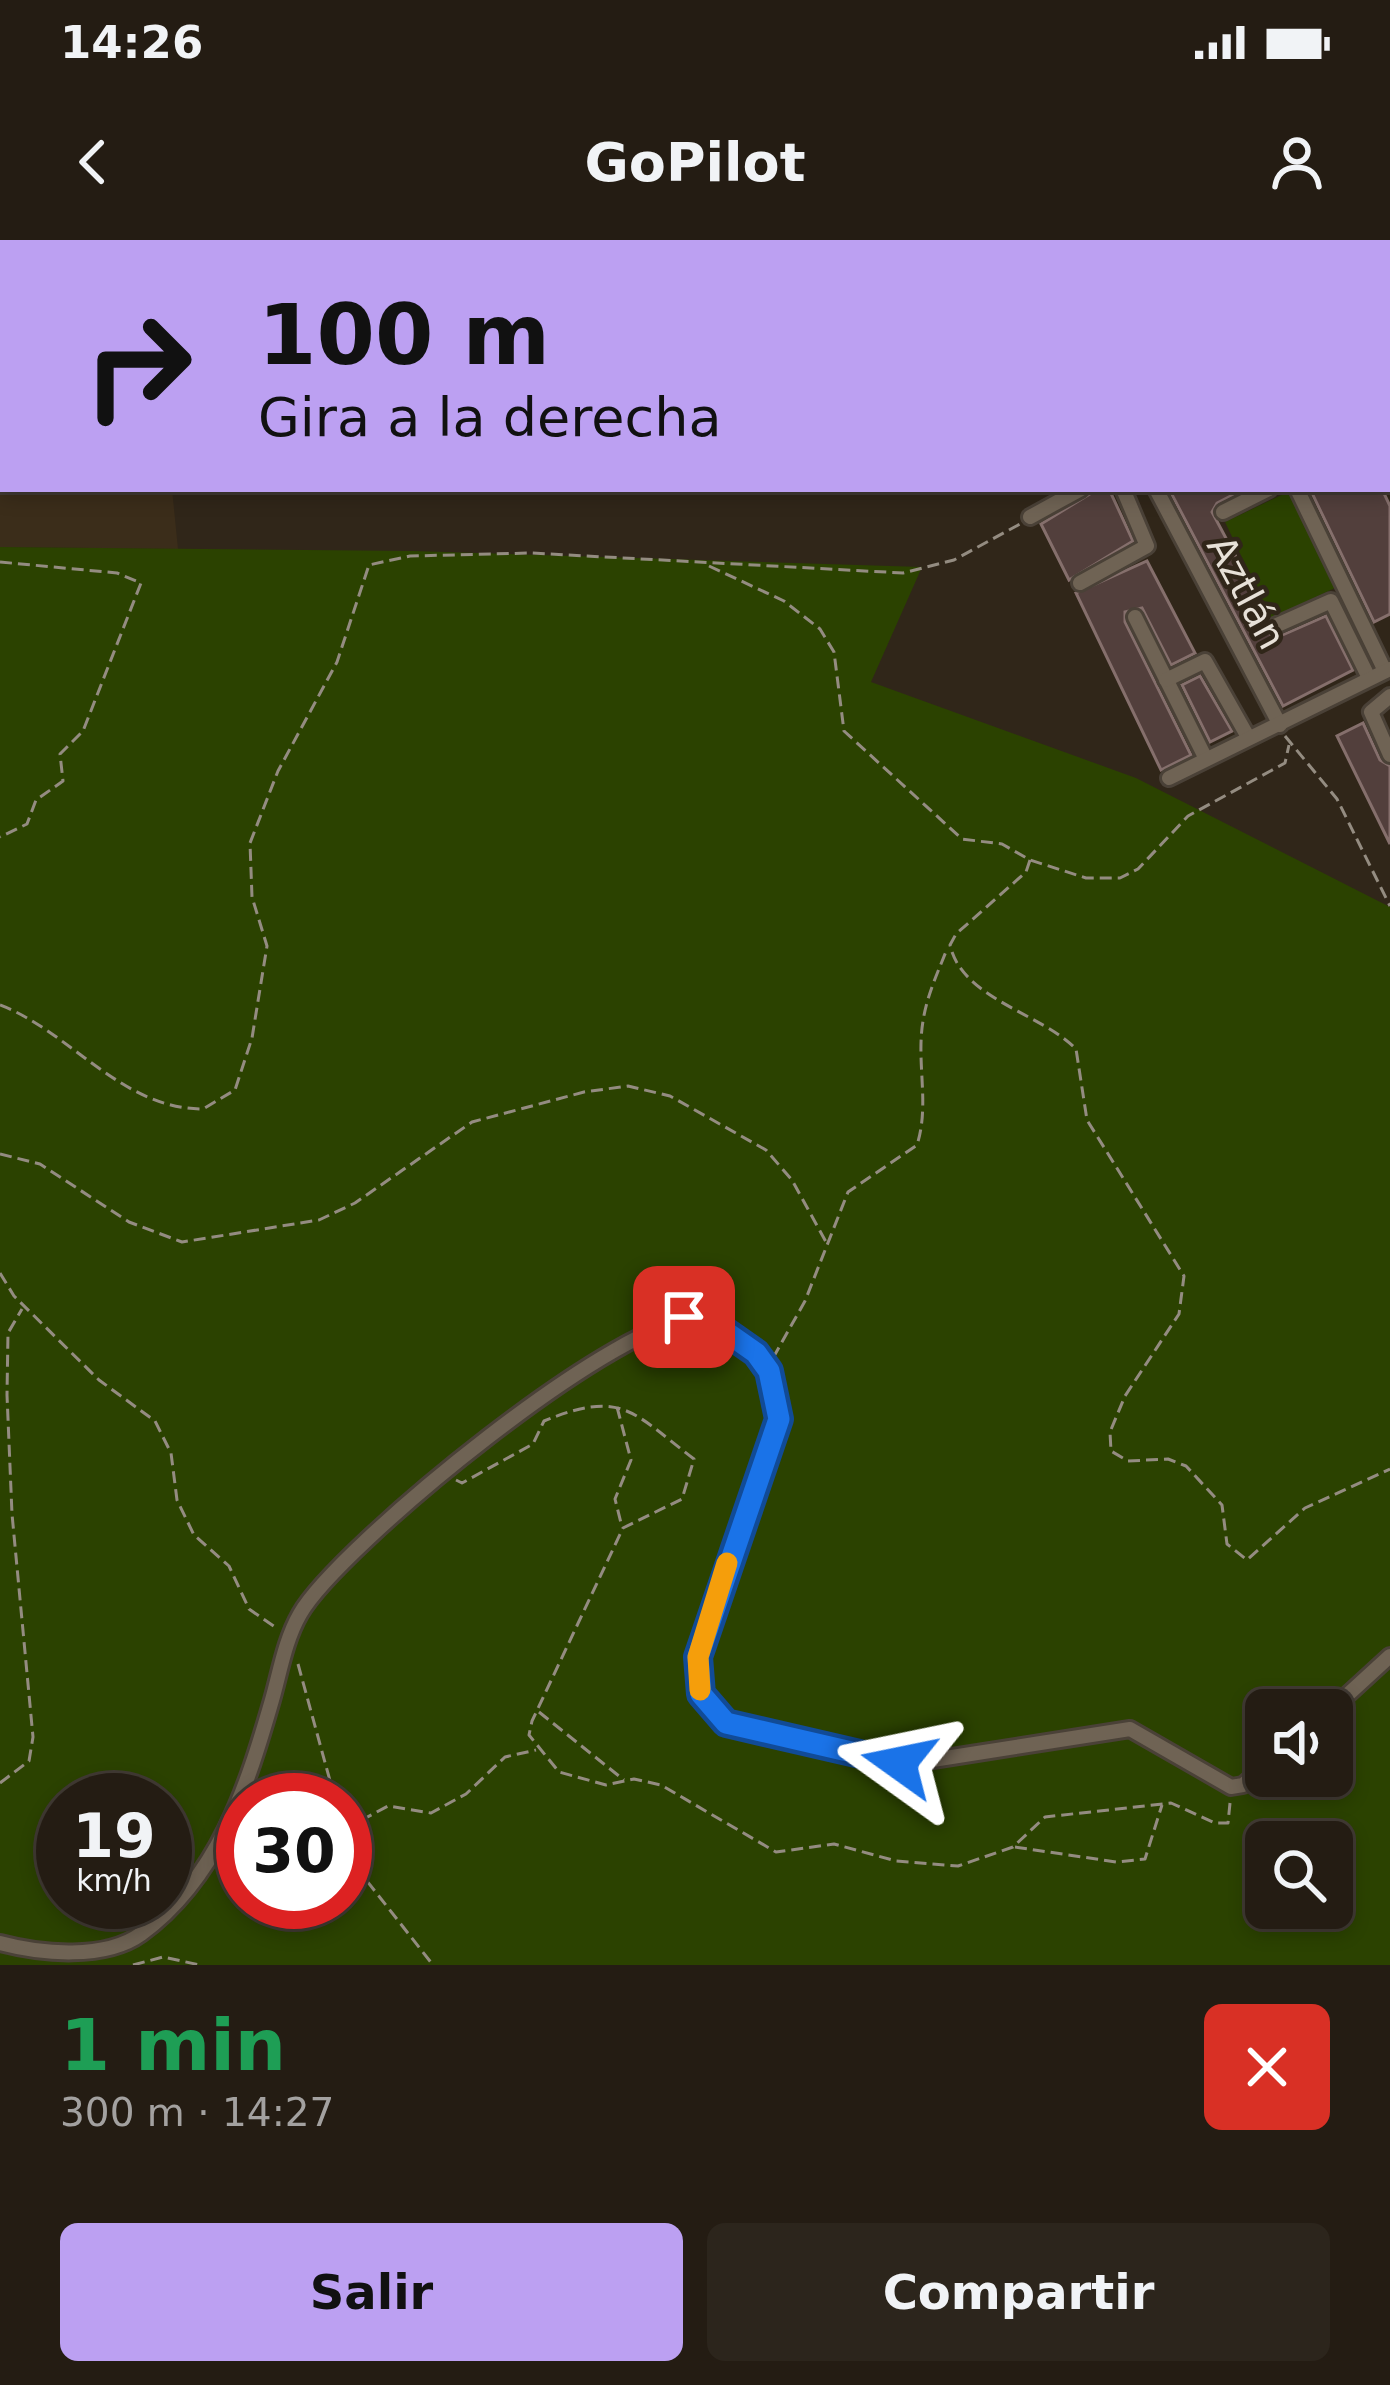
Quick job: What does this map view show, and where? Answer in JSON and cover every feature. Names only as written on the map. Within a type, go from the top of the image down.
[{"type":"street","points":[[1030,517],[1076,492]]},
{"type":"street","name":"Aztlán","points":[[1080,583],[1147,546],[1124,492]]},
{"type":"street","name":"Aztlán","points":[[1158,492],[1280,725]]},
{"type":"street","name":"Aztlán","points":[[1223,512],[1263,492]]},
{"type":"street","points":[[1169,778],[1388,670],[1299,492]]},
{"type":"street","name":"Aztlán","points":[[1275,626],[1331,601],[1369,678]]},
{"type":"street","points":[[1135,617],[1206,759]]},
{"type":"street","name":"Aztlán","points":[[1166,680],[1205,661],[1248,737]]},
{"type":"street","points":[[1390,696],[1371,712],[1390,754]]},
{"type":"street","points":[[0,1943],[55,1952],[102,1949],[139,1936],[170,1906],[236,1816],[290,1637],[315,1594],[495,1429],[665,1322],[684,1317],[709,1320],[735,1334],[769,1371],[779,1419],[698,1657],[701,1694],[726,1723],[899,1763],[1130,1729],[1231,1787],[1245,1783]]},
{"type":"street","points":[[1353,1690],[1390,1656]]},
{"type":"path","points":[[0,1005],[67,1044],[120,1083],[154,1099],[203,1109],[227,1099],[249,1051],[266,960],[250,884],[250,843],[278,771],[337,662],[369,565],[410,556],[494,552],[903,572],[954,560],[1030,517]]},
{"type":"path","points":[[0,562],[117,573],[141,583],[91,699],[83,731],[60,754],[64,781],[36,800],[27,824],[0,837]]},
{"type":"path","points":[[707,565],[784,601],[820,629],[834,652],[844,731],[951,832],[1002,844],[1030,860],[1086,878],[1127,876],[1148,860],[1177,824],[1285,763],[1289,745]]},
{"type":"path","points":[[1280,725],[1289,745],[1337,799],[1390,906]]},
{"type":"path","points":[[769,1371],[805,1301],[852,1187],[917,1145],[925,1113],[923,1021],[936,968],[969,919],[1026,872],[1030,860]]},
{"type":"path","points":[[950,945],[970,978],[1076,1049],[1087,1120],[1184,1276],[1179,1314],[1125,1396],[1110,1432],[1112,1451],[1128,1461],[1168,1459],[1186,1466],[1222,1505],[1230,1550],[1247,1560],[1305,1508],[1390,1469]]},
{"type":"path","points":[[0,1154],[40,1164],[129,1222],[182,1242],[319,1220],[356,1203],[472,1122],[590,1090],[634,1087],[670,1096],[766,1150],[792,1180],[826,1241]]},
{"type":"path","points":[[0,1273],[26,1307],[99,1380],[151,1415],[171,1453],[177,1500],[194,1535],[230,1566],[249,1610],[290,1637],[328,1773]]},
{"type":"path","points":[[0,1783],[29,1761],[33,1737],[7,1395],[8,1333],[26,1307]]},
{"type":"path","points":[[444,1475],[462,1483],[532,1444],[544,1421],[593,1402],[629,1409],[694,1459],[682,1498],[623,1528],[537,1710],[529,1735],[559,1772],[606,1785],[625,1781],[661,1785],[776,1852],[834,1844],[896,1861],[958,1866],[1013,1847],[1045,1817],[1162,1804],[1228,1823],[1231,1787]]},
{"type":"path","points":[[617,1407],[631,1460],[616,1499],[623,1528]]},
{"type":"path","points":[[537,1710],[625,1781]]},
{"type":"path","points":[[372,1814],[388,1805],[431,1813],[466,1794],[505,1757],[540,1748]]},
{"type":"path","points":[[1013,1847],[1115,1862],[1145,1859],[1162,1804]]},
{"type":"path","points":[[372,1887],[433,1965]]},
{"type":"path","points":[[133,1965],[164,1957],[200,1965]]},
{"type":"shaded area","points":[[0,492],[172,492],[178,549],[0,547]]},
{"type":"green space","points":[[1290,492],[1335,588],[1271,618],[1225,522]]},
{"type":"green space","points":[[0,547],[414,551],[922,567],[871,682],[1136,778],[1390,907],[1390,1965],[0,1965]]},
{"type":"building","points":[[1093,492],[1110,492],[1133,541],[1069,580],[1041,524]]},
{"type":"building","points":[[1171,492],[1238,492],[1217,503],[1212,512],[1268,617],[1265,632],[1278,637],[1326,616],[1353,670],[1283,706]]},
{"type":"building","points":[[1311,492],[1383,492],[1390,506],[1390,614],[1374,622]]},
{"type":"building","points":[[1147,561],[1195,653],[1171,665],[1142,608],[1125,612],[1125,622],[1191,755],[1161,770],[1076,593]]},
{"type":"building","points":[[1200,676],[1232,731],[1210,742],[1182,685]]},
{"type":"building","points":[[1363,723],[1380,760],[1390,766],[1390,844],[1337,736]]},
{"type":"slow traffic","points":[[700,1690],[698,1657],[727,1563]]},
{"type":"route","points":[[684,1317],[709,1320],[756,1353],[769,1371],[779,1419],[698,1657],[701,1694],[726,1723],[899,1763]]}]
